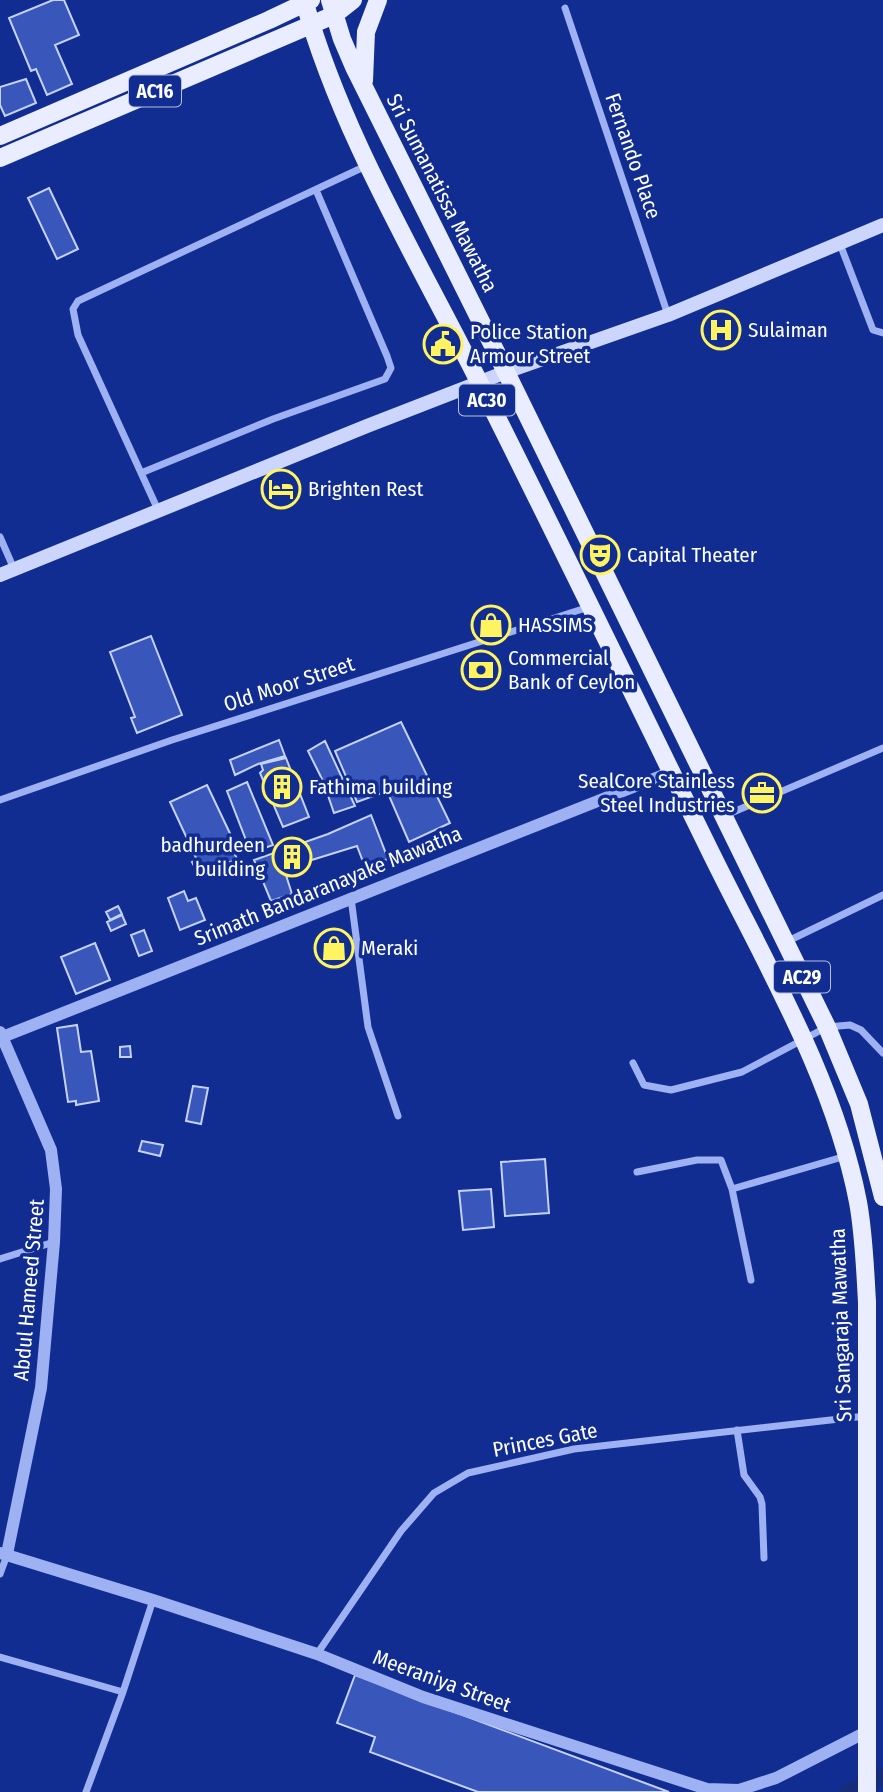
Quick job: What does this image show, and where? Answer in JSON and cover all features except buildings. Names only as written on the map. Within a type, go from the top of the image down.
[{"type":"main road","points":[[306,1],[310,25],[332,8],[353,0]]},
{"type":"main road","points":[[364,88],[363,46],[368,20],[378,0]]},
{"type":"main road","name":"AC16","points":[[0,136],[306,1]]},
{"type":"main road","name":"Sri Sumanatissa Mawatha","points":[[332,8],[364,88],[699,766]]},
{"type":"main road","name":"AC16","points":[[0,158],[310,25]]},
{"type":"main road","name":"AC30","points":[[310,25],[327,75],[368,165],[671,772]]},
{"type":"main road","points":[[7,572],[506,372],[668,315],[883,225]]},
{"type":"main road","name":"AC29","points":[[699,766],[827,1027],[859,1104],[883,1197]]},
{"type":"main road","name":"Sri Sangaraja Mawatha","points":[[671,772],[803,1039],[847,1156],[858,1201],[867,1302],[867,1792]]},
{"type":"street","name":"Fernando Place","points":[[565,8],[668,315]]},
{"type":"street","points":[[158,510],[78,335],[73,309],[78,300],[368,165]]},
{"type":"street","points":[[141,473],[273,419],[385,379],[391,368],[387,356],[316,190]]},
{"type":"street","points":[[840,244],[873,330],[883,332]]},
{"type":"street","points":[[0,537],[7,572]]},
{"type":"street","name":"Old Moor Street","points":[[0,800],[172,740],[590,607]]},
{"type":"street","points":[[724,817],[883,748]]},
{"type":"street","name":"Srimath Bandaranayake Mawatha","points":[[1,1035],[671,772]]},
{"type":"street","points":[[785,943],[883,895]]},
{"type":"street","points":[[351,897],[368,1027],[398,1116]]},
{"type":"street","points":[[633,1063],[644,1085],[671,1090],[742,1072],[827,1027],[850,1025],[861,1030],[883,1053]]},
{"type":"street","name":"Abdul Hameed Street","points":[[1,1035],[51,1150],[56,1189],[41,1388],[4,1554]]},
{"type":"street","points":[[732,1189],[847,1156]]},
{"type":"street","points":[[637,1172],[696,1160],[721,1160],[732,1189],[751,1280]]},
{"type":"street","points":[[0,1259],[54,1242]]},
{"type":"street","name":"Princes Gate","points":[[317,1654],[401,1531],[434,1493],[468,1473],[574,1449],[867,1416]]},
{"type":"street","points":[[737,1430],[744,1475],[762,1504],[764,1558]]},
{"type":"street","points":[[0,1574],[4,1554]]},
{"type":"street","name":"Meeraniya Street","points":[[4,1554],[317,1654],[423,1697],[707,1789],[739,1790],[776,1778],[868,1731]]},
{"type":"street","points":[[86,1792],[153,1600]]},
{"type":"street","points":[[0,1657],[123,1692]]},
{"type":"waterway","points":[[847,1792],[883,1776]]},
{"type":"place","name":"Sulaiman","points":[[721,330]]},
{"type":"place","name":"Police Station Armour Street","points":[[443,344]]},
{"type":"place","name":"Brighten Rest","points":[[281,489]]},
{"type":"place","name":"Capital Theater","points":[[600,555]]},
{"type":"place","name":"HASSIMS","points":[[491,625]]},
{"type":"place","name":"Commercial Bank of Ceylon","points":[[481,670]]},
{"type":"place","name":"Fathima building","points":[[282,787]]},
{"type":"place","name":"SealCore Stainless Steel Industries","points":[[762,793]]},
{"type":"place","name":"badhurdeen building","points":[[292,857]]},
{"type":"place","name":"Meraki","points":[[334,948]]}]
